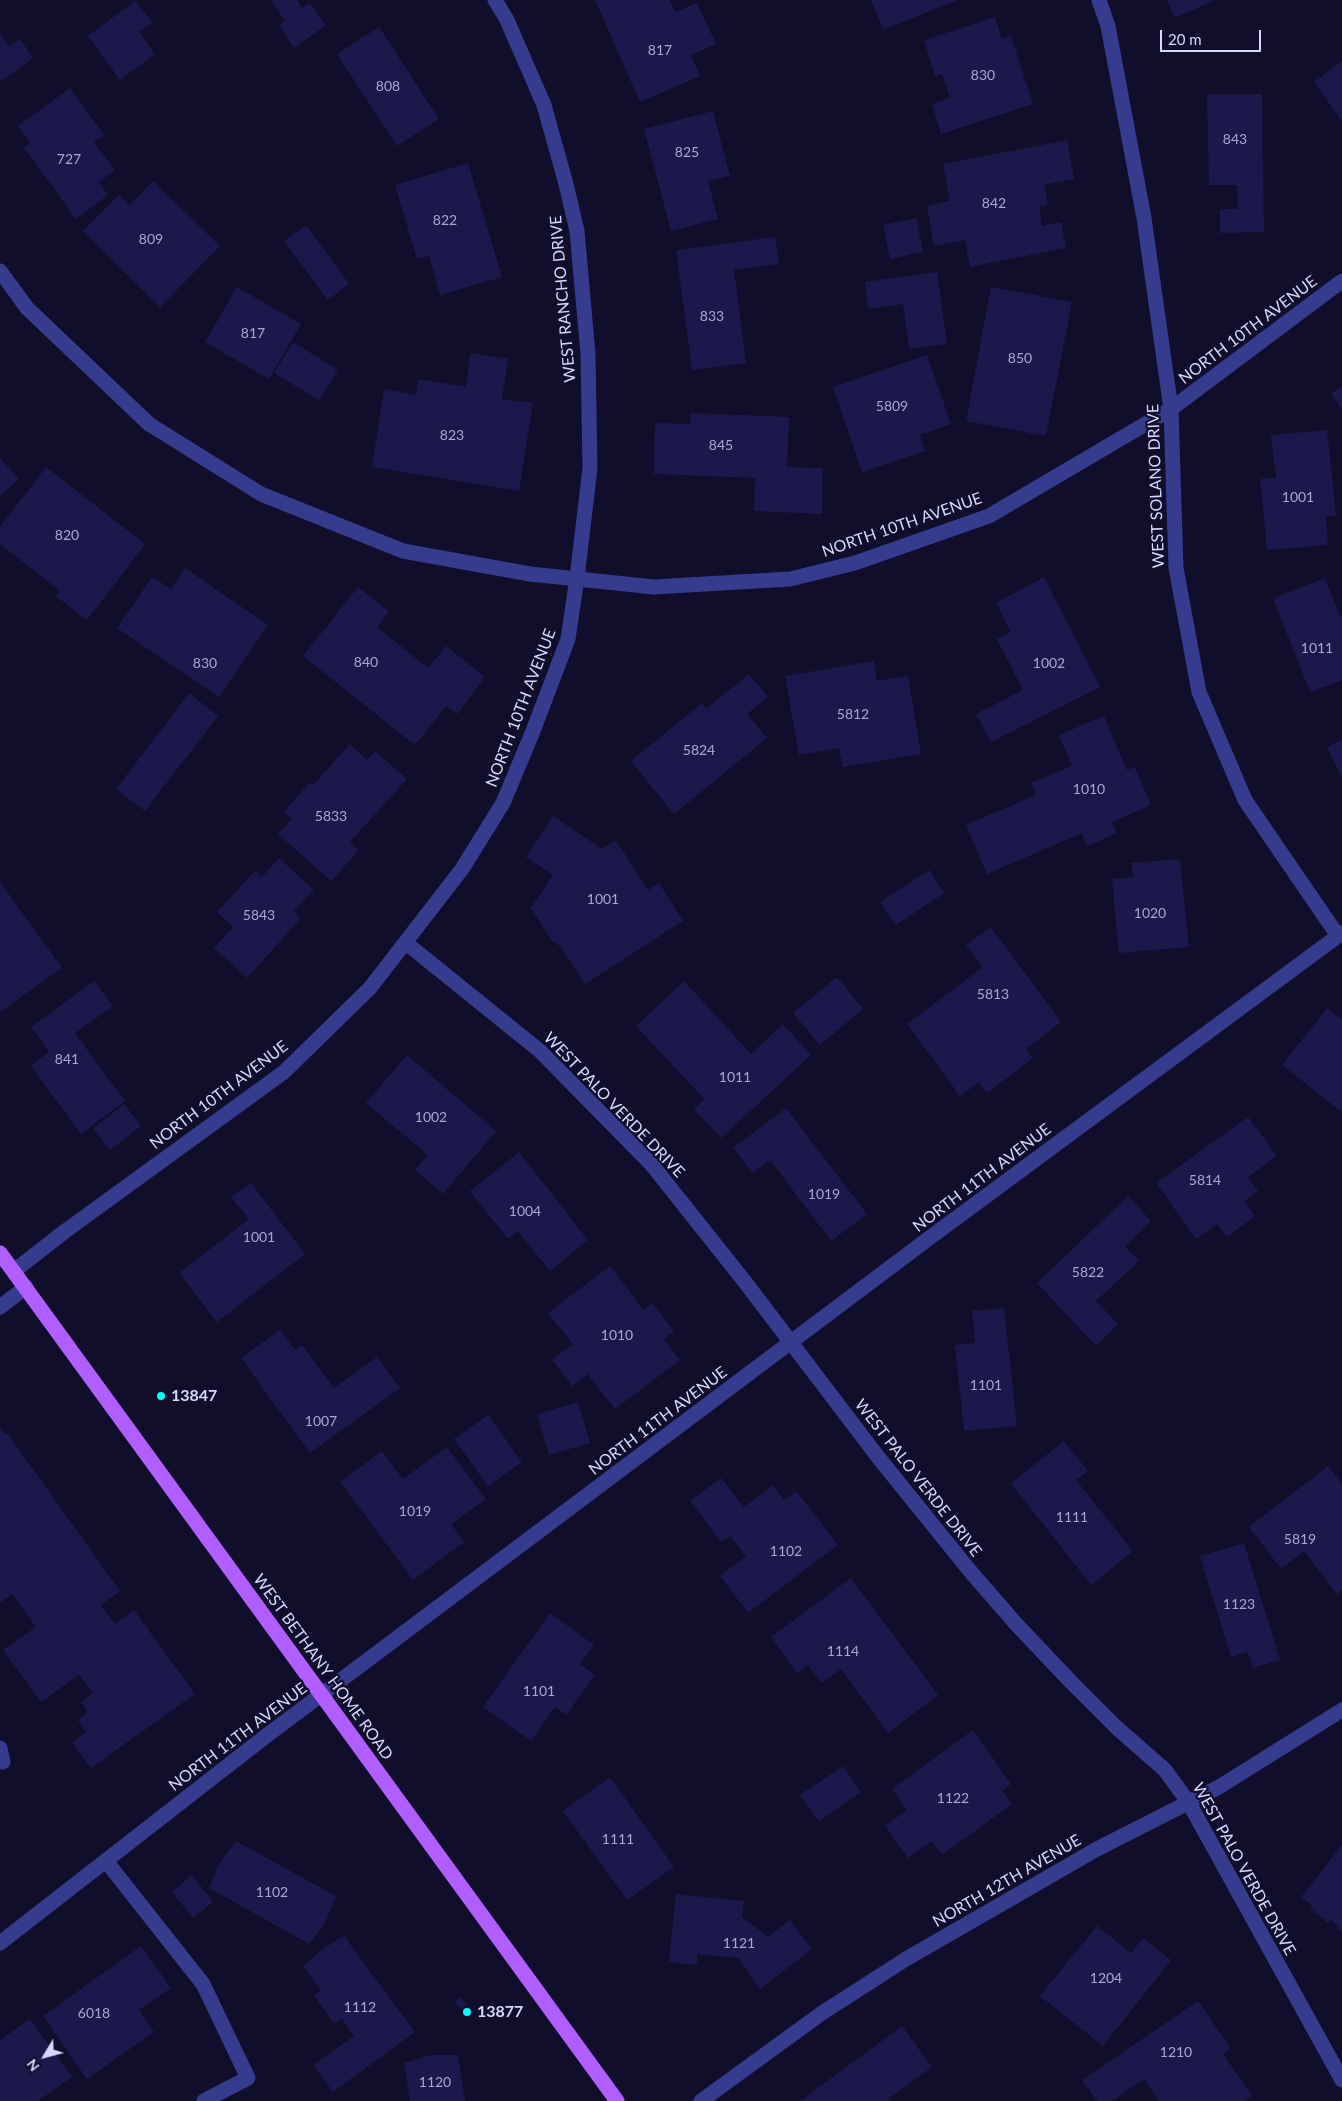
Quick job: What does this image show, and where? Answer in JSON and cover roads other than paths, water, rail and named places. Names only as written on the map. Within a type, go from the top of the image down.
[{"type":"main road","name":"WEST BETHANY HOME ROAD","points":[[0,1253],[617,2101]]},
{"type":"street","name":"WEST RANCHO DRIVE","points":[[495,0],[507,20],[544,105],[577,231],[588,354],[590,468],[577,578]]},
{"type":"street","name":"WEST SOLANO DRIVE","points":[[1098,0],[1108,26],[1144,218],[1172,409],[1176,568],[1199,692],[1245,800],[1340,935]]},
{"type":"street","points":[[0,271],[27,308],[149,424],[261,494],[403,551],[530,574],[577,578]]},
{"type":"street","name":"NORTH 10TH AVENUE","points":[[14,1271],[64,1232],[284,1072],[370,988],[462,869],[503,803],[533,731],[568,638],[577,578],[654,588],[790,578],[854,563],[990,516],[1172,409],[1342,281]]},
{"type":"street","name":"NORTH 11TH AVENUE","points":[[0,1943],[322,1695],[936,1233],[1340,935]]},
{"type":"street","name":"WEST PALO VERDE DRIVE","points":[[406,943],[540,1051],[652,1165],[878,1457],[970,1571],[1017,1625],[1073,1684],[1116,1727],[1165,1770],[1189,1802],[1342,2080]]},
{"type":"street","points":[[0,1307],[26,1287]]},
{"type":"street","name":"NORTH 12TH AVENUE","points":[[701,2101],[822,2013],[906,1959],[1097,1849],[1219,1787],[1342,1710]]},
{"type":"street","points":[[106,1861],[203,1984],[248,2078],[204,2101]]},
{"type":"place","name":"13847","points":[[161,1396]]},
{"type":"place","name":"13877","points":[[467,2012]]}]
